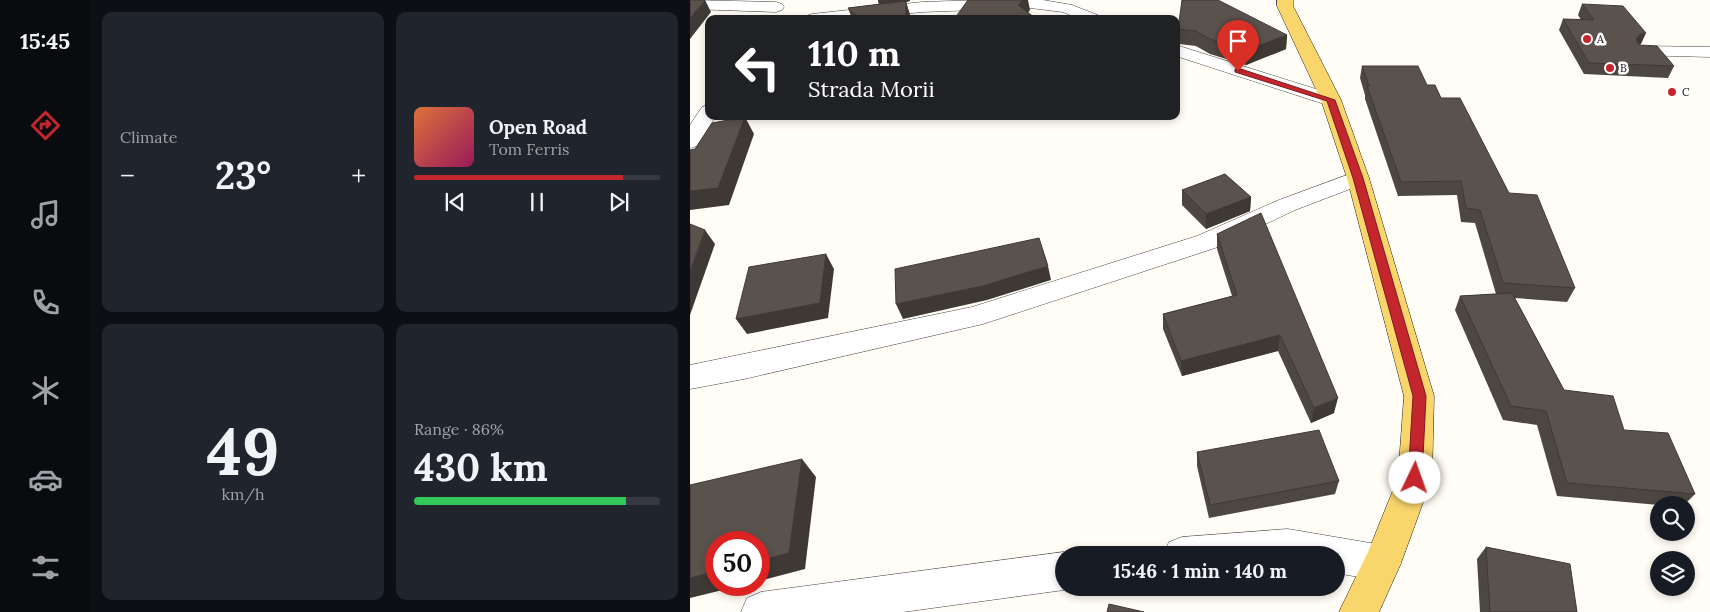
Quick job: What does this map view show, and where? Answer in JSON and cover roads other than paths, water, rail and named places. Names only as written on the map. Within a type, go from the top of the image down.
[{"type":"main road","points":[[1285,0],[1285,6],[1331,100],[1358,178],[1419,396],[1415,478],[1382,562],[1359,612]]},
{"type":"street","points":[[852,15],[922,8],[1030,3],[1066,8],[1084,15]]},
{"type":"street","points":[[690,4],[775,8]]},
{"type":"street","points":[[1180,51],[1331,100]]},
{"type":"street","points":[[1641,51],[1710,52]]},
{"type":"street","points":[[690,142],[705,118]]},
{"type":"street","points":[[690,377],[744,368],[973,316],[1206,242],[1288,205],[1358,178]]},
{"type":"street","points":[[1345,556],[1382,562]]},
{"type":"street","points":[[762,612],[1055,572]]},
{"type":"place","name":"A","points":[[1587,39]]},
{"type":"place","name":"B","points":[[1610,68]]},
{"type":"place","name":"C","points":[[1672,92]]}]
